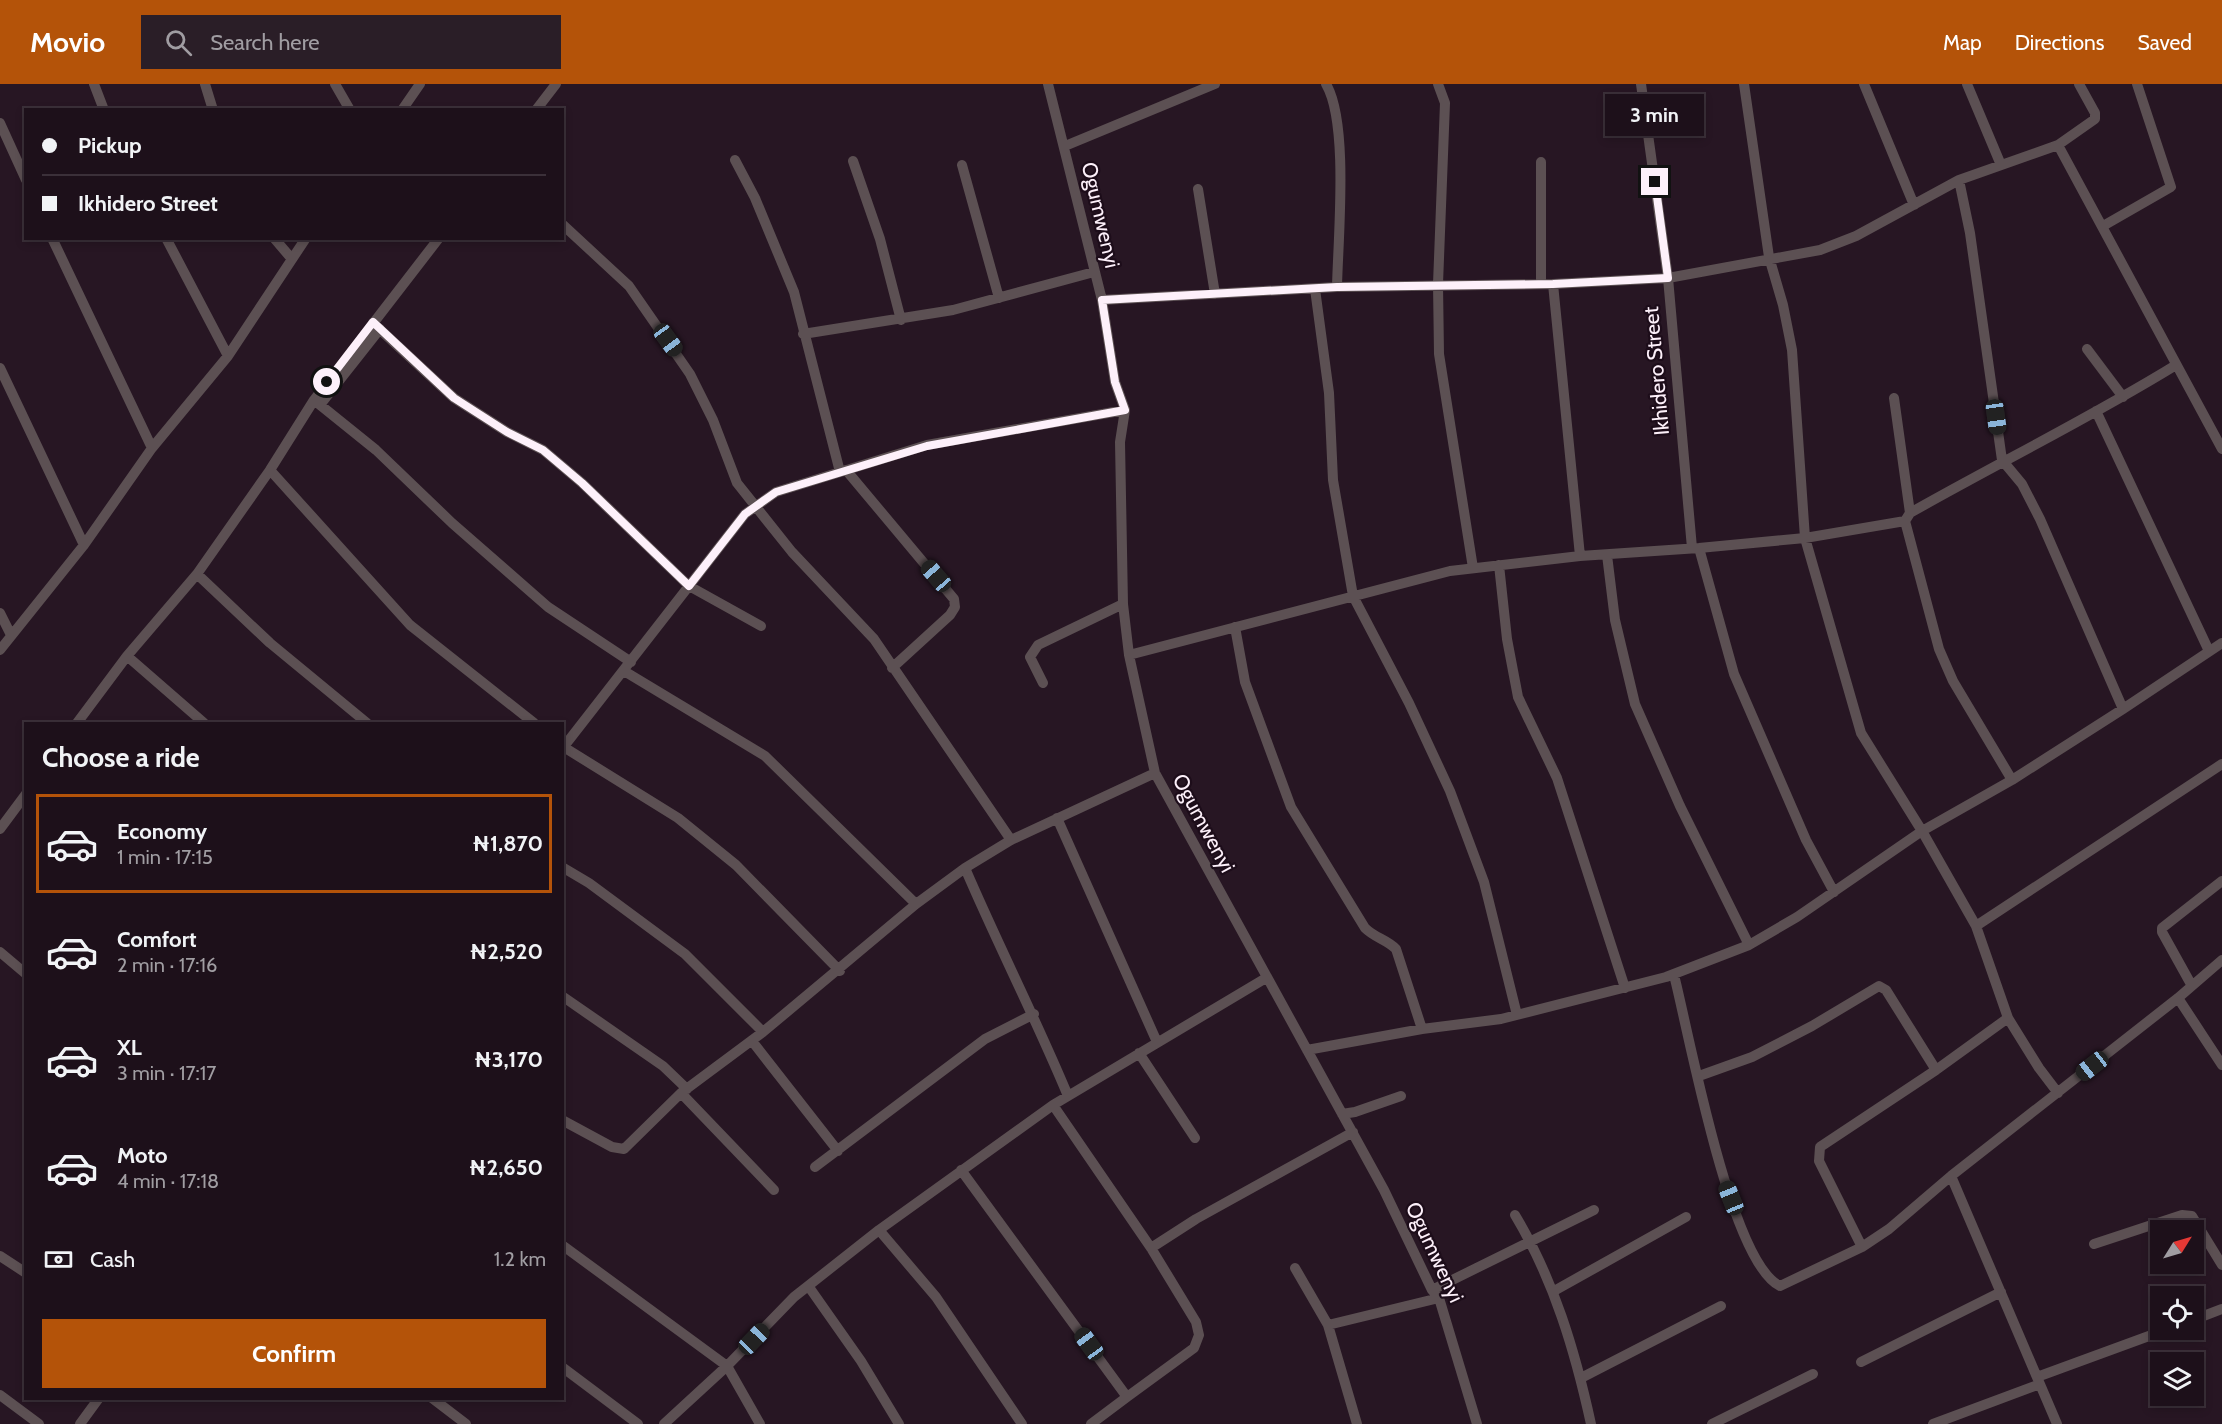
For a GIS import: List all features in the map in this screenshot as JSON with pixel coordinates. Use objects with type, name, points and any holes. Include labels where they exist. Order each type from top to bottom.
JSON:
[{"type":"street","points":[[94,84],[103,108]]},
{"type":"street","points":[[205,84],[212,108]]},
{"type":"street","points":[[335,84],[349,108]]},
{"type":"street","points":[[403,108],[420,84]]},
{"type":"street","points":[[538,108],[556,84]]},
{"type":"street","name":"Ogumwenyi","points":[[1048,84],[1102,300],[1115,382],[1125,410],[1120,442],[1123,604],[1129,655],[1155,773],[1384,1190],[1435,1294],[1477,1424]]},
{"type":"street","points":[[1065,146],[1215,84]]},
{"type":"street","points":[[1326,84],[1333,97],[1339,125],[1337,287]]},
{"type":"street","points":[[1438,84],[1445,103],[1438,284],[1439,354],[1473,568]]},
{"type":"street","name":"Ikhidero Street","points":[[1641,84],[1668,278],[1695,548],[1734,674],[1806,840],[1834,892]]},
{"type":"street","points":[[1744,84],[1769,257],[1792,350],[1805,538],[1861,733],[1923,831],[1976,926],[2008,1018],[2039,1068],[2058,1093]]},
{"type":"street","points":[[1864,84],[1914,205]]},
{"type":"street","points":[[1967,84],[2001,165]]},
{"type":"street","points":[[1102,300],[1337,287],[1547,284],[1668,278],[1769,257],[1820,250],[1856,236],[1959,180],[2058,145],[2095,119],[2095,113],[2079,84]]},
{"type":"street","points":[[2103,225],[2171,187],[2137,84]]},
{"type":"street","points":[[0,123],[24,176]]},
{"type":"street","points":[[2058,145],[2222,449]]},
{"type":"street","points":[[735,160],[755,198],[794,292],[803,334],[843,471],[954,599],[955,607],[950,615],[892,668]]},
{"type":"street","points":[[853,161],[880,239],[902,320]]},
{"type":"street","points":[[1541,162],[1547,284],[1580,555]]},
{"type":"street","points":[[962,165],[999,298]]},
{"type":"street","points":[[1959,180],[2002,460],[2022,484],[2040,519],[2124,709]]},
{"type":"street","points":[[1198,189],[1215,294]]},
{"type":"street","points":[[564,226],[629,286],[681,358],[713,420],[736,483],[792,552],[857,618],[1011,840]]},
{"type":"street","points":[[53,240],[152,448]]},
{"type":"street","points":[[167,240],[228,356]]},
{"type":"street","points":[[276,240],[291,258]]},
{"type":"street","points":[[0,650],[84,545],[152,448],[228,356],[304,240]]},
{"type":"street","points":[[79,722],[127,656],[196,574],[317,402],[376,326],[438,240]]},
{"type":"street","points":[[803,334],[902,320],[999,298],[1094,272]]},
{"type":"street","points":[[1315,289],[1329,393],[1333,480],[1353,597],[1409,703],[1450,791],[1484,882],[1517,1015]]},
{"type":"street","points":[[376,326],[454,398],[507,432],[551,456],[689,586],[762,626]]},
{"type":"street","points":[[2087,349],[2123,398]]},
{"type":"street","points":[[1129,655],[1426,577],[1473,568],[1580,555],[1607,555],[1805,538],[1908,517],[2002,460],[2123,398],[2176,365]]},
{"type":"street","points":[[0,368],[84,545]]},
{"type":"street","points":[[1894,398],[1908,517],[1939,649],[1953,681],[2012,780]]},
{"type":"street","points":[[317,402],[376,450],[452,523],[548,607],[628,666],[765,756],[916,904]]},
{"type":"street","points":[[564,746],[754,506],[776,492],[927,446],[1125,410]]},
{"type":"street","points":[[2096,411],[2209,651]]},
{"type":"street","points":[[270,470],[410,625],[533,722]]},
{"type":"street","points":[[1607,555],[1615,620],[1635,704],[1680,806],[1749,945]]},
{"type":"street","points":[[1499,565],[1507,639],[1518,697],[1557,778],[1625,988]]},
{"type":"street","points":[[196,574],[270,643],[366,722]]},
{"type":"street","points":[[1043,683],[1030,657],[1038,645],[1123,604]]},
{"type":"street","points":[[0,613],[11,635]]},
{"type":"street","points":[[1235,627],[1245,682],[1291,807],[1365,928],[1375,938],[1387,940],[1396,949],[1422,1029]]},
{"type":"street","points":[[1307,1050],[1422,1029],[1517,1015],[1674,975],[1749,945],[1834,892],[1923,831],[2012,780],[2124,709],[2222,643]]},
{"type":"street","points":[[127,656],[203,722]]},
{"type":"street","points":[[564,748],[678,818],[736,865],[840,971]]},
{"type":"street","points":[[1976,926],[2222,764]]},
{"type":"street","points":[[564,1121],[612,1147],[624,1149],[684,1091],[752,1041],[797,1002],[840,971],[916,904],[965,868],[1011,840],[1155,773]]},
{"type":"street","points":[[0,829],[24,797]]},
{"type":"street","points":[[1057,818],[1157,1042]]},
{"type":"street","points":[[564,868],[589,882],[685,954],[763,1032]]},
{"type":"street","points":[[965,868],[1002,954],[1034,1014],[1068,1096]]},
{"type":"street","points":[[2192,986],[2162,932],[2162,928],[2222,881]]},
{"type":"street","points":[[0,952],[24,972]]},
{"type":"street","points":[[1674,975],[1722,1177],[1756,1261],[1774,1283],[1780,1286],[1862,1247],[2178,998],[2222,960]]},
{"type":"street","points":[[664,1424],[727,1366],[794,1298],[879,1230],[1053,1105],[1266,978]]},
{"type":"street","points":[[1699,1076],[1752,1057],[1812,1026],[1879,986],[1886,990],[1936,1070]]},
{"type":"street","points":[[564,997],[663,1066],[774,1190]]},
{"type":"street","points":[[2178,998],[2222,1065]]},
{"type":"street","points":[[815,1167],[985,1039],[1034,1014]]},
{"type":"street","points":[[1862,1247],[1819,1161],[1820,1147],[1936,1070],[2008,1018]]},
{"type":"street","points":[[752,1041],[838,1151]]},
{"type":"street","points":[[1139,1053],[1195,1138]]},
{"type":"street","points":[[1342,1114],[1355,1112],[1401,1096]]},
{"type":"street","points":[[1053,1105],[1151,1248],[1197,1322],[1199,1335],[1194,1348],[1091,1424]]},
{"type":"street","points":[[1151,1248],[1196,1219],[1353,1132]]},
{"type":"street","points":[[961,1170],[1127,1397]]},
{"type":"street","points":[[1951,1176],[2057,1424]]},
{"type":"street","points":[[1328,1325],[1435,1294],[1593,1210]]},
{"type":"street","points":[[1515,1215],[1531,1242],[1554,1291],[1581,1378],[1591,1424]]},
{"type":"street","points":[[2094,1244],[2182,1215],[2192,1216],[2222,1265]]},
{"type":"street","points":[[1554,1291],[1686,1217]]},
{"type":"street","points":[[879,1230],[936,1297],[1022,1424]]},
{"type":"street","points":[[564,1246],[727,1366],[760,1424]]},
{"type":"street","points":[[0,1256],[24,1273]]},
{"type":"street","points":[[1295,1268],[1328,1325],[1357,1424]]},
{"type":"street","points":[[809,1287],[861,1361],[899,1424]]},
{"type":"street","points":[[1861,1362],[2001,1292]]},
{"type":"street","points":[[1581,1378],[1722,1306]]},
{"type":"street","points":[[2204,1316],[2222,1309]]},
{"type":"street","points":[[1933,1424],[2150,1336]]},
{"type":"street","points":[[564,1368],[638,1424]]},
{"type":"street","points":[[1712,1424],[1813,1374]]},
{"type":"street","points":[[0,1395],[39,1424]]},
{"type":"street","points":[[80,1424],[98,1400]]},
{"type":"street","points":[[435,1400],[466,1424]]},
{"type":"route","points":[[327,382],[373,322],[454,398],[507,432],[543,450],[582,483],[689,586],[745,514],[776,492],[927,446],[1125,410],[1115,382],[1102,300],[1337,287],[1553,284],[1668,278],[1655,182]]}]
